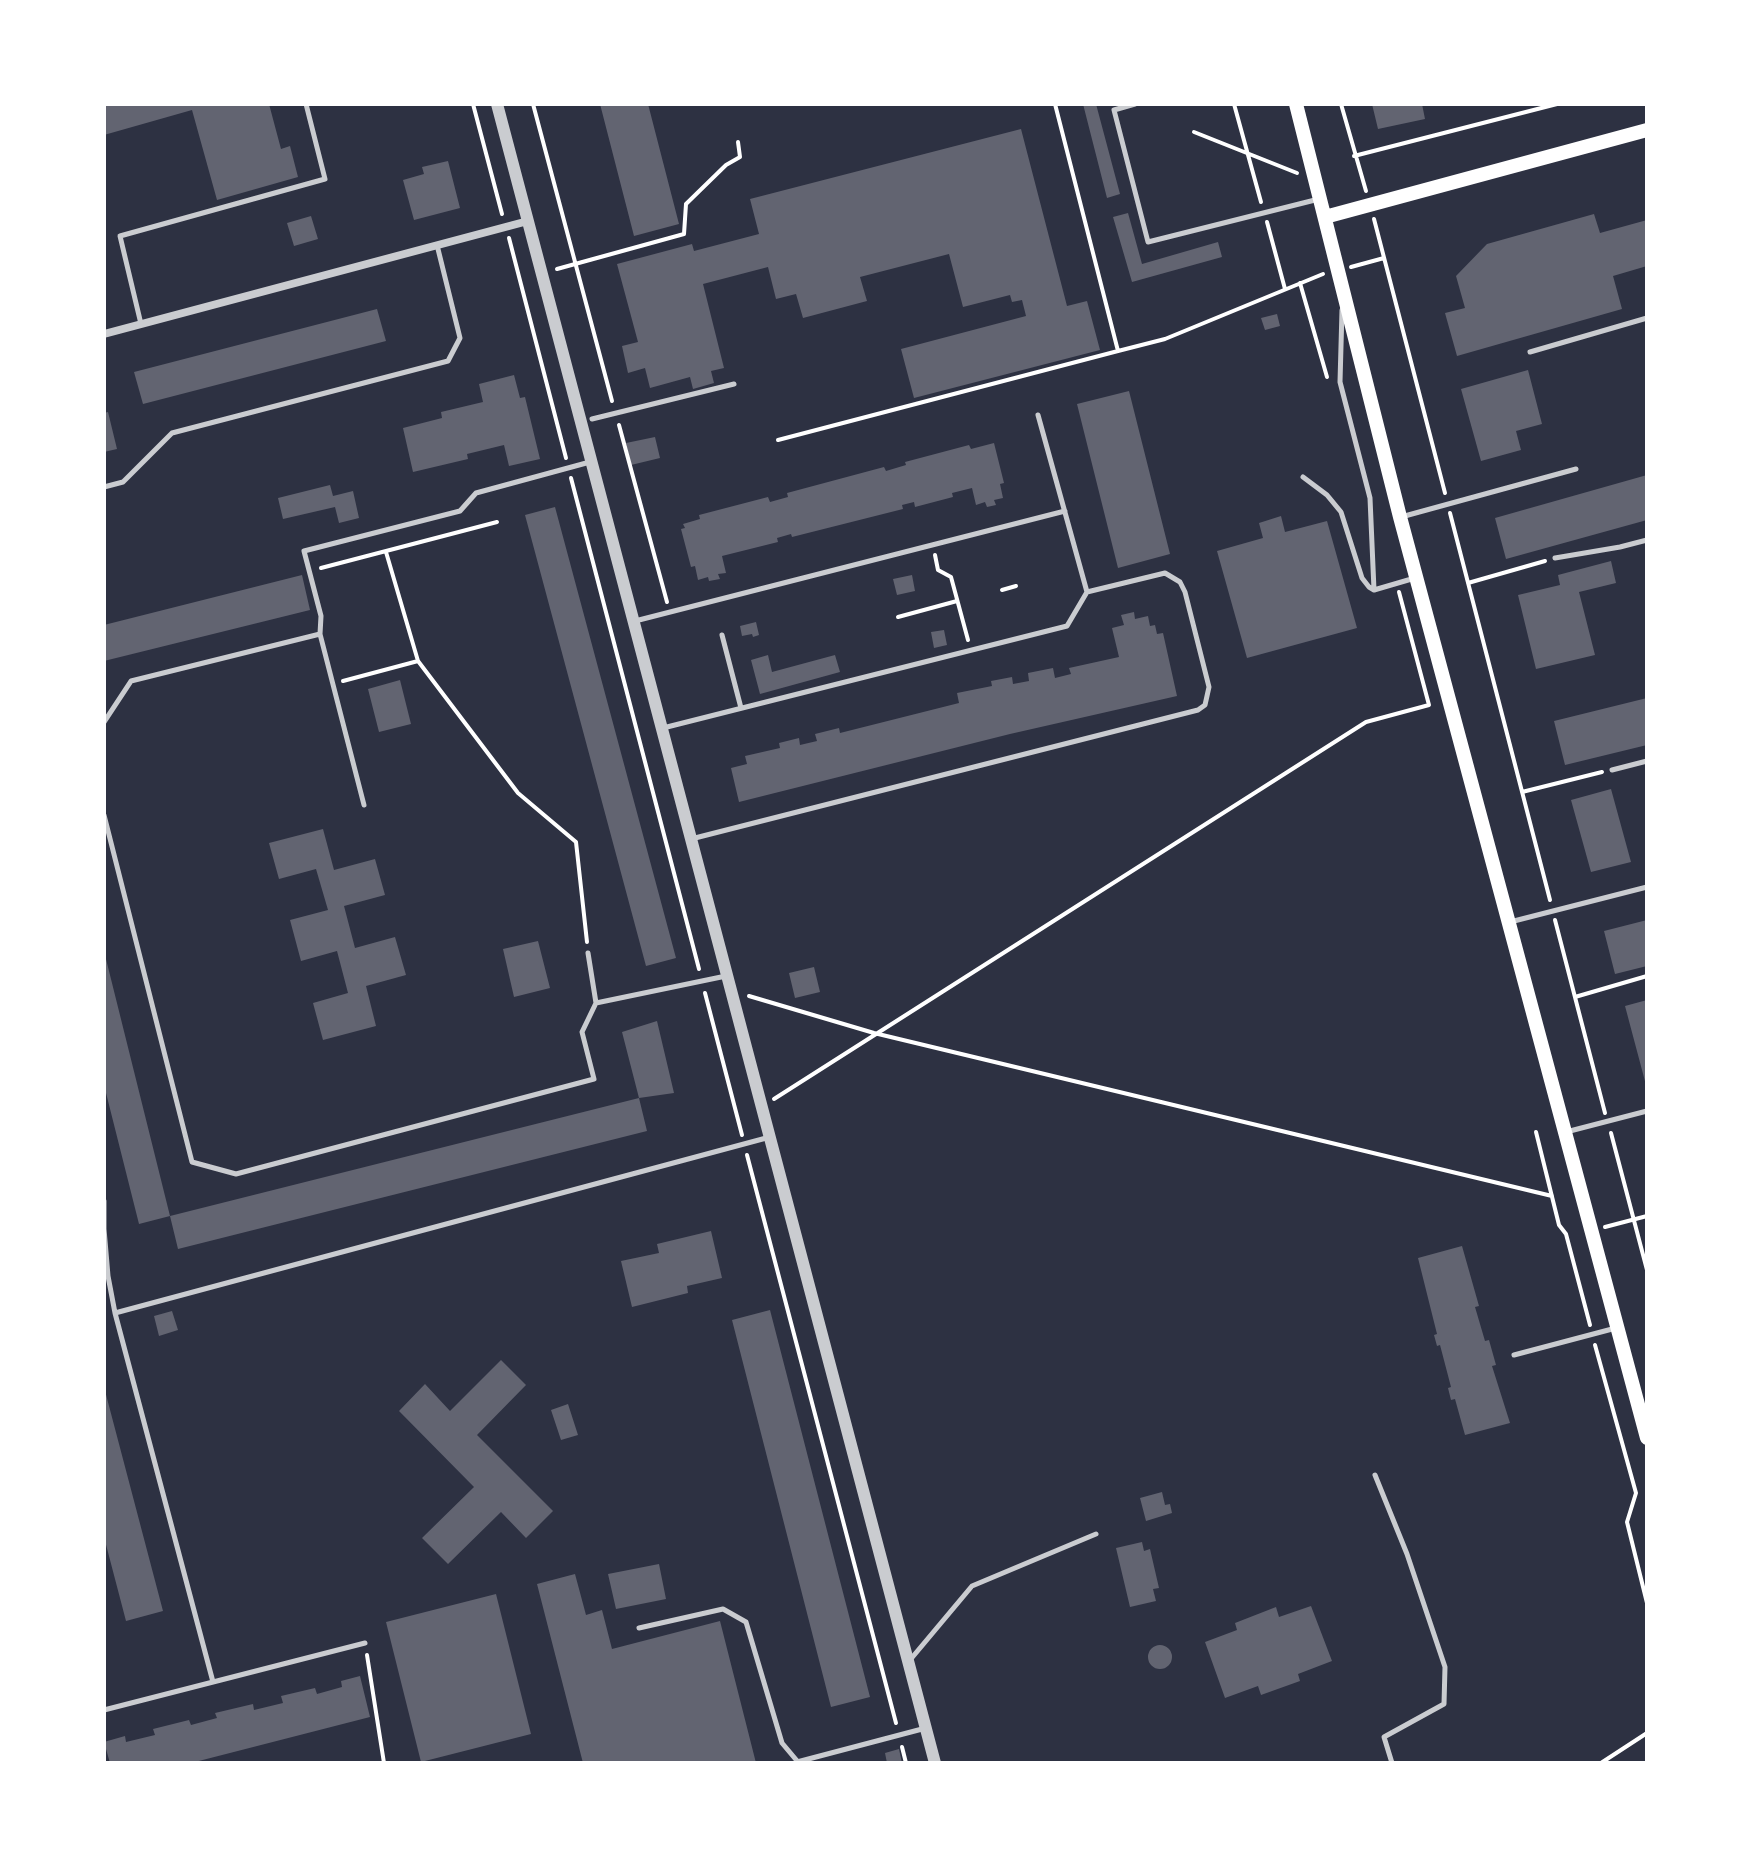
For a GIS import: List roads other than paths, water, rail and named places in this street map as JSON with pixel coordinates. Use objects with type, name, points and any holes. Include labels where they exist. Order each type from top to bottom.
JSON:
[{"type":"main road","points":[[1296,104],[1416,578],[1647,1438]]},
{"type":"main road","points":[[1325,217],[1647,130]]},
{"type":"street","points":[[497,104],[935,1763]]},
{"type":"street","points":[[104,334],[528,221]]},
{"type":"lane","points":[[141,324],[120,236],[325,179],[306,104]]},
{"type":"lane","points":[[1135,104],[1114,110],[1148,242],[1320,198]]},
{"type":"lane","points":[[104,487],[123,482],[172,433],[448,361],[460,338],[437,245]]},
{"type":"lane","points":[[1343,289],[1340,382],[1370,498],[1374,590]]},
{"type":"lane","points":[[1530,352],[1647,318]]},
{"type":"lane","points":[[592,419],[734,384]]},
{"type":"lane","points":[[662,728],[1067,626],[1087,592],[1038,415]]},
{"type":"lane","points":[[364,805],[320,634],[321,616],[304,551],[460,511],[476,493],[591,462]]},
{"type":"lane","points":[[1400,517],[1576,469]]},
{"type":"lane","points":[[1303,477],[1327,495],[1341,512],[1362,578],[1374,590]]},
{"type":"lane","points":[[634,621],[1065,511]]},
{"type":"lane","points":[[1555,558],[1647,540]]},
{"type":"lane","points":[[691,839],[1198,710],[1205,705],[1209,687],[1180,582],[1165,573],[1087,592]]},
{"type":"lane","points":[[1374,590],[1416,578]]},
{"type":"lane","points":[[104,722],[131,681],[320,634]]},
{"type":"lane","points":[[722,635],[741,708]]},
{"type":"lane","points":[[1612,770],[1647,761]]},
{"type":"lane","points":[[104,815],[192,1162],[236,1174],[594,1079],[582,1032],[596,1003],[588,953]]},
{"type":"lane","points":[[1509,923],[1647,887]]},
{"type":"lane","points":[[596,1003],[727,975]]},
{"type":"lane","points":[[1565,1132],[1647,1111]]},
{"type":"lane","points":[[115,1313],[770,1137]]},
{"type":"lane","points":[[104,1201],[108,1276],[115,1313],[213,1682]]},
{"type":"lane","points":[[1514,1355],[1617,1328]]},
{"type":"lane","points":[[1375,1475],[1407,1554],[1445,1667],[1444,1704],[1384,1737],[1392,1763]]},
{"type":"lane","points":[[908,1662],[972,1586],[1096,1534]]},
{"type":"lane","points":[[639,1628],[723,1609],[746,1622],[782,1743],[797,1762],[926,1728]]},
{"type":"lane","points":[[104,1710],[365,1643]]}]
